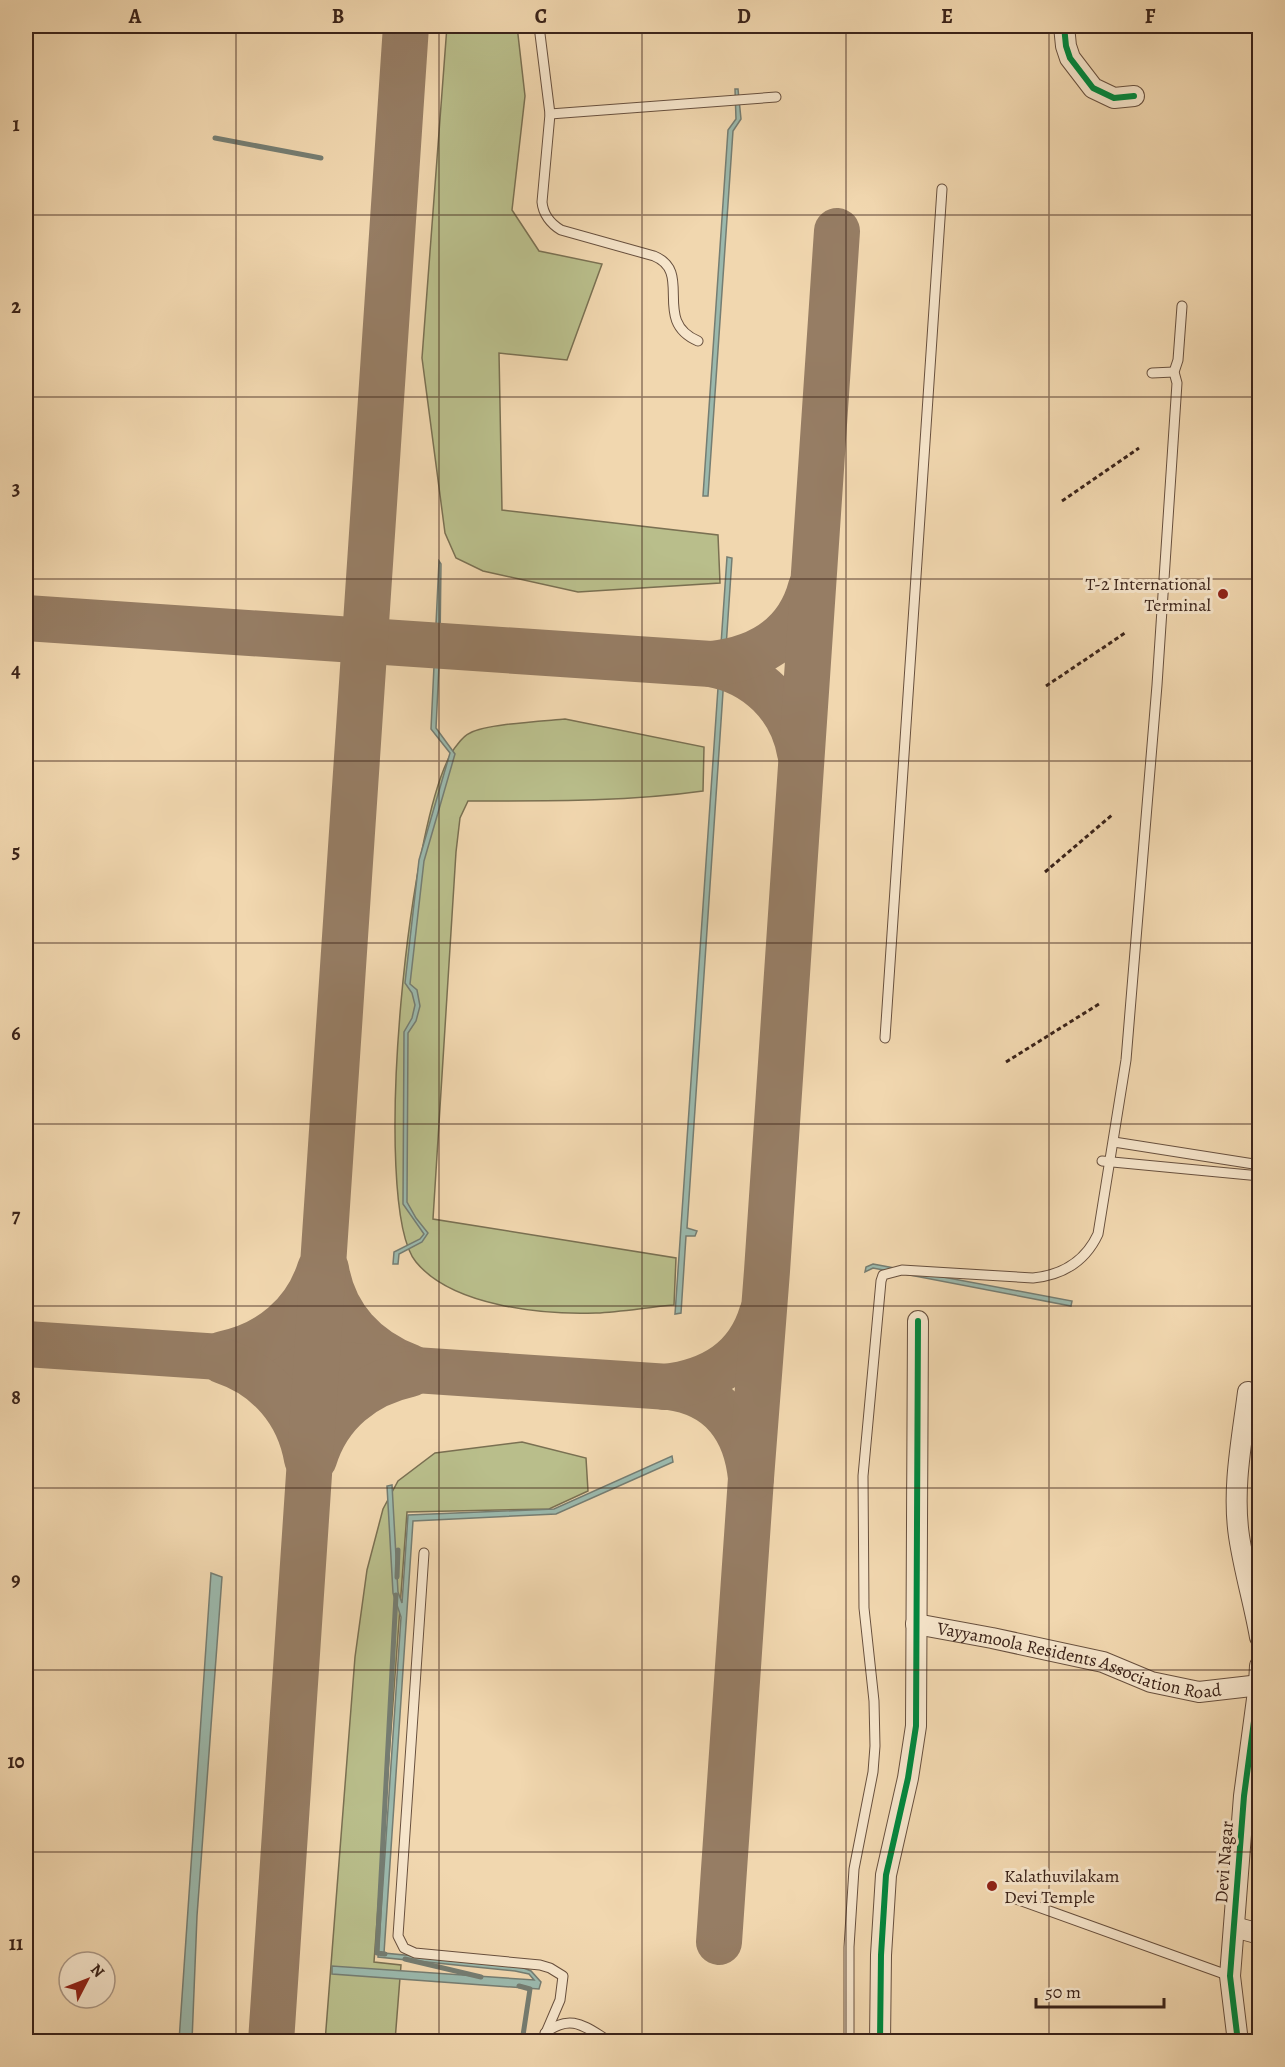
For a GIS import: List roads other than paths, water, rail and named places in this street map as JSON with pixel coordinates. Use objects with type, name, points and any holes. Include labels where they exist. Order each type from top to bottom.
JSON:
[{"type":"street","points":[[1064,26],[1070,58],[1093,88],[1114,98],[1134,96]]},
{"type":"street","name":"Vayyamoola Residents Association Road","points":[[918,1321],[916,1624],[1103,1662],[1151,1682],[1199,1692],[1259,1684]]},
{"type":"street","points":[[1248,1392],[1237,1476],[1239,1535],[1260,1637]]},
{"type":"street","points":[[880,2042],[881,1955],[886,1875],[908,1778],[916,1726],[916,1624]]},
{"type":"street","name":"Devi Nagar","points":[[1238,2042],[1230,1976],[1244,1796],[1260,1666]]},
{"type":"street","points":[[1234,1928],[1260,1934]]},
{"type":"lane","points":[[539,26],[550,114],[542,202],[549,220],[561,230],[654,256],[663,261],[673,277],[675,319],[686,334],[698,341]]},
{"type":"lane","points":[[550,114],[776,97]]},
{"type":"lane","points":[[885,1038],[942,189]]},
{"type":"lane","points":[[849,2042],[849,1947],[854,1869],[873,1772],[875,1746],[874,1701],[864,1608],[863,1476],[883,1275],[902,1270],[1033,1278],[1045,1276],[1064,1271],[1078,1261],[1087,1252],[1098,1234],[1106,1161],[1126,1060],[1156,697],[1177,383],[1174,372],[1178,360],[1182,306]]},
{"type":"lane","points":[[1152,373],[1174,372]]},
{"type":"lane","points":[[1114,1142],[1260,1165]]},
{"type":"lane","points":[[1106,1161],[1260,1176]]},
{"type":"lane","points":[[424,1553],[398,1936],[404,1948],[415,1953],[540,1965],[558,1972],[563,1976],[560,2000],[543,2038]]},
{"type":"lane","points":[[1016,1899],[1230,1976]]},
{"type":"lane","points":[[543,2038],[558,2025],[573,2022],[611,2042]]},
{"type":"waterway","points":[[215,138],[321,158]]},
{"type":"waterway","points":[[397,1577],[398,1550]]},
{"type":"waterway","points":[[385,1954],[377,1953],[396,1595]]},
{"type":"waterway","points":[[405,1959],[481,1977]]},
{"type":"waterway","points":[[519,1986],[530,1989],[522,2042]]},
{"type":"place","name":"T-2 International Terminal","points":[[1223,594]]},
{"type":"place","name":"Kalathuvilakam Devi Temple","points":[[992,1886]]}]
